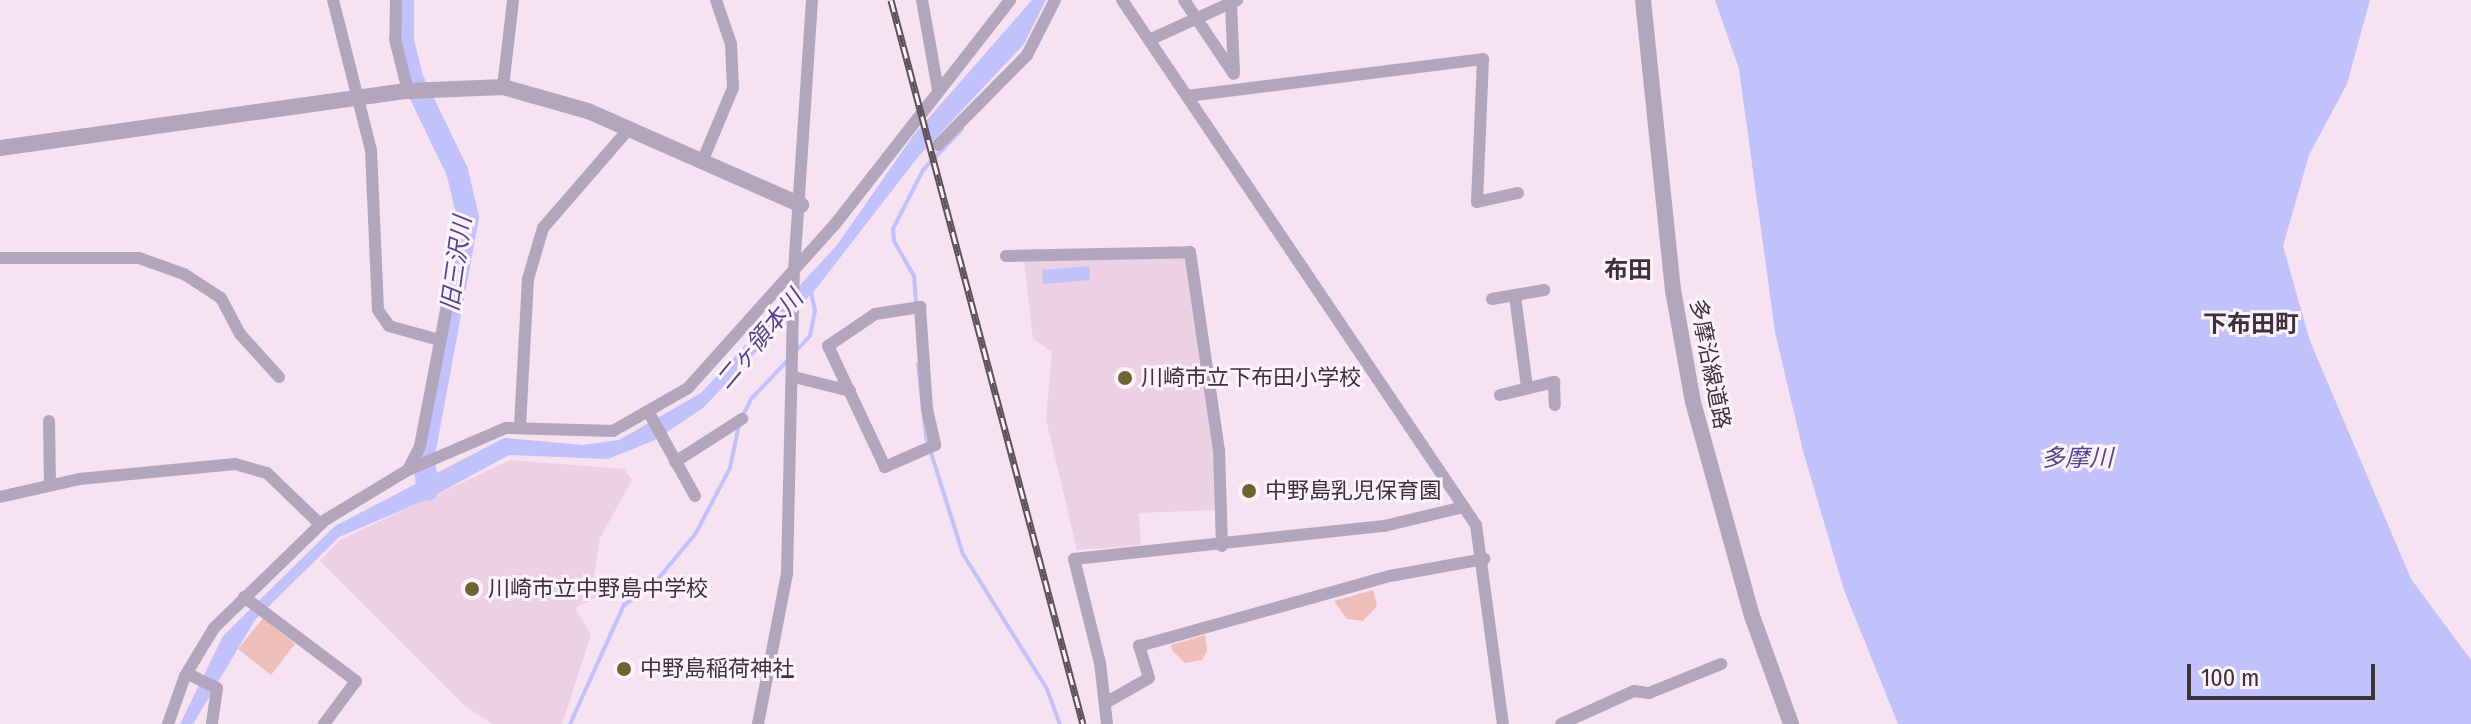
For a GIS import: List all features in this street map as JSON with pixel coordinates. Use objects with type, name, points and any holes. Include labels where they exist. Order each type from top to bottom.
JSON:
[{"type":"street","points":[[333,0],[371,150],[378,310],[389,326],[439,340]]},
{"type":"street","points":[[396,0],[395,39],[415,90]]},
{"type":"street","points":[[503,87],[513,0]]},
{"type":"street","points":[[702,162],[733,88],[731,44],[716,0]]},
{"type":"street","points":[[758,724],[787,582],[794,277],[812,0]]},
{"type":"street","points":[[922,0],[938,90]]},
{"type":"street","points":[[168,724],[214,628],[320,524],[411,469],[520,426],[595,433],[613,431],[651,417],[688,388],[794,277],[1010,0]]},
{"type":"street","points":[[938,145],[1027,55],[1055,0]]},
{"type":"street","points":[[1122,0],[1476,525],[1484,559],[1503,724]]},
{"type":"street","points":[[1184,0],[1234,74]]},
{"type":"street","name":"多摩沿線道路","points":[[1643,0],[1673,290],[1693,402],[1752,616],[1791,724]]},
{"type":"street","points":[[1149,40],[1234,2],[1234,74],[1238,89]]},
{"type":"street","points":[[1187,96],[1483,59],[1477,202],[1518,193]]},
{"type":"street","points":[[0,148],[415,90],[503,87],[539,94],[801,205]]},
{"type":"street","points":[[520,426],[528,279],[543,228],[628,130]]},
{"type":"street","points":[[1006,256],[1190,252],[1219,450],[1222,546]]},
{"type":"street","points":[[0,258],[139,258],[184,274],[221,298],[240,334],[279,377]]},
{"type":"street","points":[[1492,299],[1544,290]]},
{"type":"street","points":[[1515,296],[1527,387]]},
{"type":"street","points":[[411,469],[420,446],[449,297]]},
{"type":"street","points":[[920,307],[927,409],[935,445],[885,467],[861,425],[850,391],[828,346],[875,314],[920,307]]},
{"type":"street","points":[[794,377],[850,391]]},
{"type":"street","points":[[1500,395],[1554,382],[1555,405]]},
{"type":"street","points":[[651,417],[695,496]]},
{"type":"street","points":[[675,462],[742,419]]},
{"type":"street","points":[[49,421],[50,485]]},
{"type":"street","points":[[0,497],[50,485],[235,464],[267,473],[320,524]]},
{"type":"street","points":[[1107,724],[1107,702],[1074,559],[1222,546],[1384,526],[1464,507]]},
{"type":"street","points":[[1107,702],[1149,678],[1139,646],[1390,576],[1484,559]]},
{"type":"street","points":[[246,599],[356,681],[324,724]]},
{"type":"street","points":[[1561,724],[1634,691],[1649,693],[1721,664]]},
{"type":"street","points":[[191,675],[217,688],[212,724]]},
{"type":"shaded area","name":"川崎市立下布田小学校","points":[[1181,256],[1187,261],[1214,449],[1216,510],[1139,513],[1141,545],[1077,550],[1046,419],[1052,352],[1033,339],[1024,260]]},
{"type":"shaded area","name":"川崎市立中野島中学校","points":[[510,460],[624,469],[632,480],[600,538],[593,581],[599,596],[575,608],[591,635],[562,724],[492,724],[465,706],[320,561],[340,540]]},
{"type":"shaded area","points":[[1373,590],[1377,606],[1363,621],[1347,619],[1334,601]]},
{"type":"shaded area","points":[[263,618],[295,644],[271,675],[238,649]]},
{"type":"shaded area","points":[[1205,635],[1207,651],[1202,660],[1185,663],[1172,650],[1171,645]]},
{"type":"water","name":"二ヶ領本川","points":[[1032,0],[1046,0],[1024,44],[918,157],[815,290],[703,408],[655,440],[608,459],[509,455],[428,499],[339,537],[255,620],[193,724],[180,724],[223,636],[335,526],[504,438],[583,445],[619,440],[701,393],[837,245],[913,136]]},
{"type":"water","name":"多摩川","points":[[1715,0],[2370,0],[2347,84],[2309,155],[2283,246],[2310,341],[2411,579],[2471,660],[2471,724],[1898,724],[1844,590],[1803,451],[1775,332],[1739,69]]},
{"type":"water","points":[[1089,266],[1090,280],[1043,284],[1042,270]]},
{"type":"waterway","name":"旧三沢川","points":[[403,0],[403,41],[412,78],[457,171],[468,217],[424,455],[427,490]]},
{"type":"waterway","points":[[916,303],[914,276],[894,241],[893,229],[923,170],[962,129]]},
{"type":"waterway","name":"二ヶ領本川","points":[[795,352],[810,336],[815,311],[811,292]]},
{"type":"waterway","points":[[742,417],[751,399],[789,359]]},
{"type":"waterway","points":[[918,364],[926,437],[963,554],[1047,689],[1060,724]]},
{"type":"waterway","points":[[570,724],[624,605],[652,586],[696,533],[730,468],[739,425]]},
{"type":"railway","points":[[891,0],[1083,724]]},
{"type":"place","name":"川崎市立下布田小学校","points":[[1125,378]]},
{"type":"place","name":"中野島乳児保育園","points":[[1249,491]]},
{"type":"place","name":"川崎市立中野島中学校","points":[[472,589]]},
{"type":"place","name":"中野島稲荷神社","points":[[624,669]]},
{"type":"district","name":"布田","points":[[1628,271]]},
{"type":"district","name":"下布田町","points":[[2251,325]]}]
